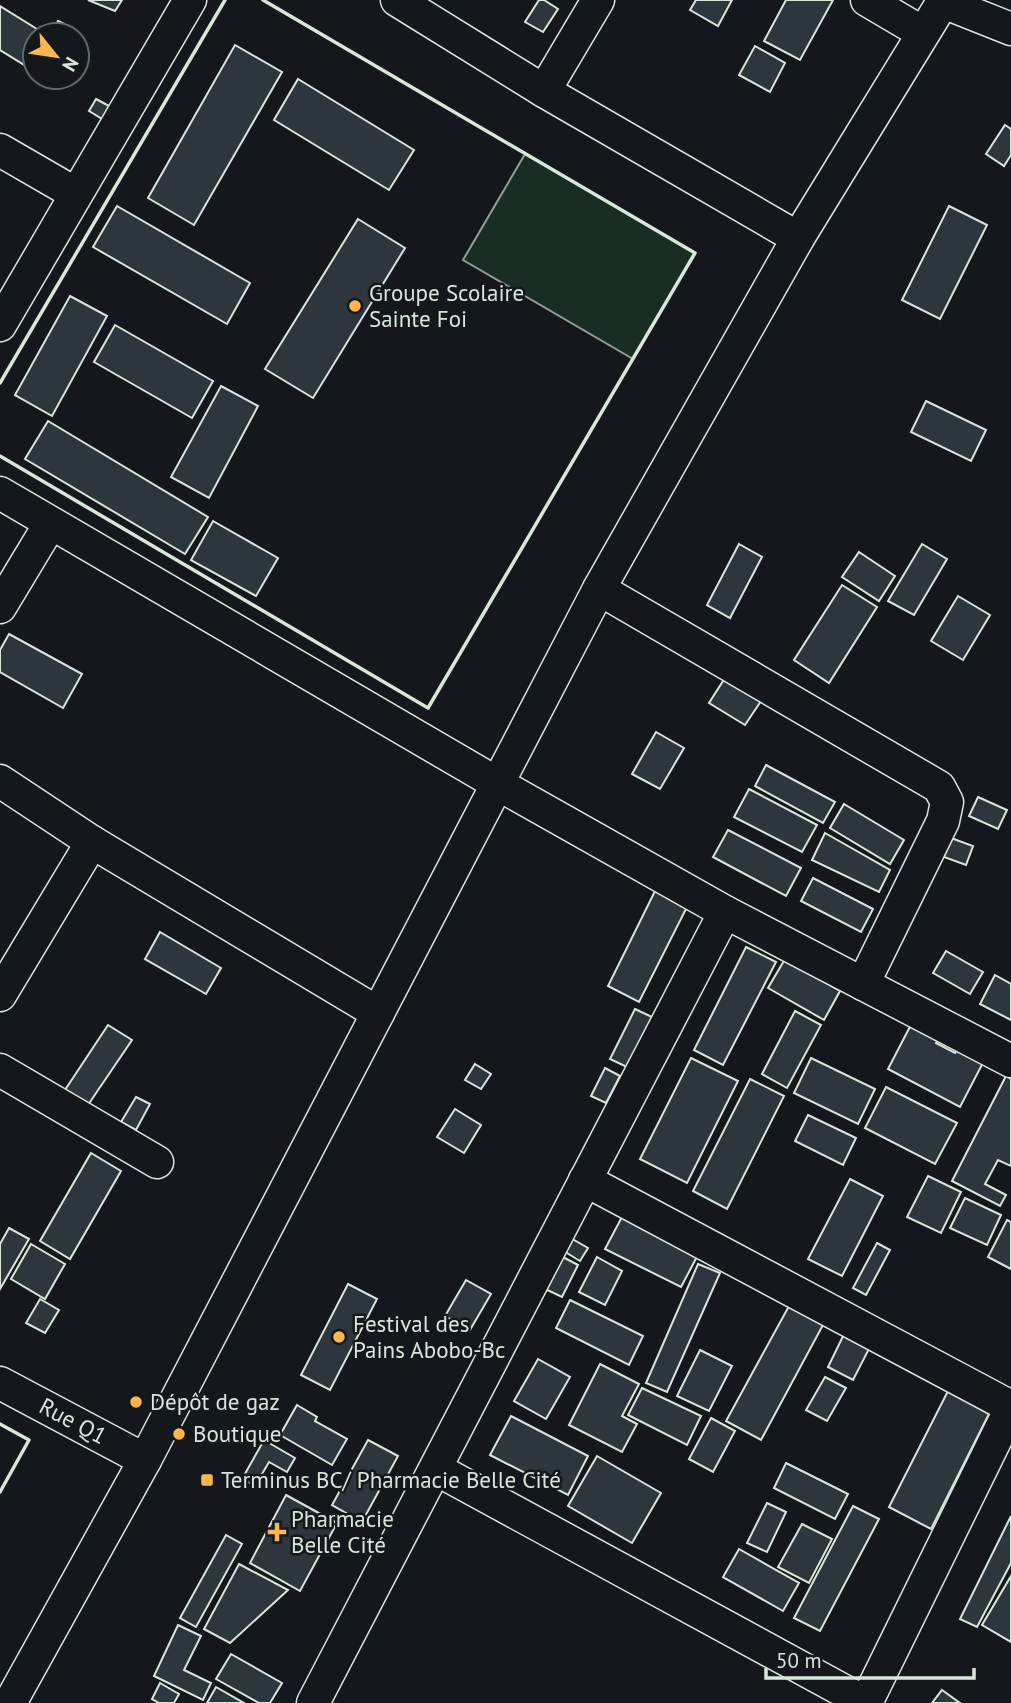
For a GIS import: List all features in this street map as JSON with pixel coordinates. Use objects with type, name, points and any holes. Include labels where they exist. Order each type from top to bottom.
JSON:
[{"type":"street","points":[[0,325],[190,0]]},
{"type":"street","points":[[397,0],[544,91],[798,238]]},
{"type":"street","points":[[544,91],[598,0]]},
{"type":"street","points":[[867,0],[923,33]]},
{"type":"street","points":[[10,1703],[145,1460],[599,589],[798,238],[944,1],[1011,29]]},
{"type":"street","points":[[0,150],[76,194]]},
{"type":"street","points":[[0,493],[498,784],[725,912],[1011,1061]]},
{"type":"street","points":[[0,607],[50,524]]},
{"type":"street","points":[[599,589],[939,787],[947,802],[943,821],[863,984]]},
{"type":"street","points":[[0,781],[92,842],[378,1013]]},
{"type":"street","points":[[0,995],[92,842]]},
{"type":"street","points":[[313,1703],[725,912]]},
{"type":"street","points":[[0,1070],[157,1162]]},
{"type":"street","points":[[436,1469],[866,1703],[1011,1407],[585,1180]]},
{"type":"street","name":"Rue Q1","points":[[0,1382],[145,1460]]},
{"type":"green space","points":[[525,154],[695,253],[633,359],[463,260]]},
{"type":"building","points":[[88,0],[122,0],[115,11]]},
{"type":"building","points":[[539,0],[544,0],[558,9],[543,32],[525,22]]},
{"type":"building","points":[[696,0],[732,0],[718,26],[690,10]]},
{"type":"building","points":[[786,0],[833,0],[800,60],[764,41]]},
{"type":"building","points":[[0,6],[24,21],[21,21],[21,63],[0,50]]},
{"type":"building","points":[[235,45],[282,72],[194,225],[148,198]]},
{"type":"building","points":[[755,46],[785,63],[770,92],[739,75]]},
{"type":"building","points":[[298,79],[414,150],[389,190],[274,120]]},
{"type":"building","points":[[96,99],[111,107],[104,120],[89,111]]},
{"type":"building","points":[[1005,125],[1011,129],[1011,155],[1004,166],[986,154]]},
{"type":"building","points":[[117,206],[250,283],[227,324],[93,247]]},
{"type":"building","points":[[949,206],[987,225],[940,319],[902,300]]},
{"type":"building","points":[[358,219],[405,248],[313,398],[265,369]]},
{"type":"building","points":[[70,296],[107,316],[52,416],[15,395]]},
{"type":"building","points":[[115,325],[213,381],[192,418],[94,362]]},
{"type":"building","points":[[221,386],[258,406],[209,498],[171,477]]},
{"type":"building","points":[[926,401],[986,430],[971,461],[911,432]]},
{"type":"building","points":[[48,421],[208,517],[185,554],[25,459]]},
{"type":"building","points":[[213,521],[278,558],[256,596],[191,560]]},
{"type":"building","points":[[739,544],[762,557],[730,618],[707,605]]},
{"type":"building","points":[[922,544],[947,559],[914,615],[888,601]]},
{"type":"building","points":[[859,552],[895,576],[879,601],[842,577]]},
{"type":"building","points":[[842,585],[877,607],[829,683],[794,660]]},
{"type":"building","points":[[958,596],[990,615],[963,660],[931,641]]},
{"type":"building","points":[[9,634],[82,674],[63,708],[0,672],[0,650]]},
{"type":"building","points":[[725,678],[761,701],[745,725],[709,703]]},
{"type":"building","points":[[656,732],[684,748],[660,789],[632,774]]},
{"type":"building","points":[[766,765],[835,802],[823,823],[755,786]]},
{"type":"building","points":[[749,789],[817,825],[802,852],[734,817]]},
{"type":"building","points":[[978,797],[1007,810],[998,829],[969,816]]},
{"type":"building","points":[[844,804],[904,840],[890,864],[830,828]]},
{"type":"building","points":[[728,830],[801,868],[786,896],[713,857]]},
{"type":"building","points":[[825,833],[890,870],[879,892],[812,860]]},
{"type":"building","points":[[951,838],[973,846],[966,865],[944,857]]},
{"type":"building","points":[[813,878],[873,909],[861,932],[801,901]]},
{"type":"building","points":[[657,887],[689,903],[639,1002],[608,986]]},
{"type":"building","points":[[160,932],[221,968],[206,994],[145,959]]},
{"type":"building","points":[[746,947],[776,962],[723,1065],[694,1050]]},
{"type":"building","points":[[946,951],[983,972],[970,994],[933,973]]},
{"type":"building","points":[[785,959],[840,991],[824,1020],[768,988]]},
{"type":"building","points":[[995,975],[1011,984],[1011,1020],[980,1004]]},
{"type":"building","points":[[635,1009],[654,1018],[629,1068],[610,1059]]},
{"type":"building","points":[[795,1011],[821,1025],[787,1088],[762,1074]]},
{"type":"building","points":[[915,1017],[943,1031],[936,1043],[955,1053],[961,1043],[986,1057],[960,1107],[888,1069]]},
{"type":"building","points":[[108,1025],[132,1040],[88,1105],[65,1090]]},
{"type":"building","points":[[691,1058],[738,1081],[687,1183],[640,1159]]},
{"type":"building","points":[[811,1058],[875,1089],[858,1124],[794,1093]]},
{"type":"building","points":[[475,1064],[491,1074],[481,1089],[465,1080]]},
{"type":"building","points":[[605,1068],[620,1076],[606,1103],[591,1096]]},
{"type":"building","points":[[1006,1076],[1011,1079],[1011,1166],[998,1160],[985,1184],[1006,1195],[1000,1206],[952,1181]]},
{"type":"building","points":[[750,1079],[784,1096],[727,1209],[693,1191]]},
{"type":"building","points":[[886,1087],[957,1123],[935,1164],[865,1128]]},
{"type":"building","points":[[136,1097],[150,1104],[136,1130],[121,1122]]},
{"type":"building","points":[[455,1109],[481,1125],[464,1153],[437,1137]]},
{"type":"building","points":[[808,1115],[856,1138],[843,1165],[795,1141]]},
{"type":"building","points":[[91,1153],[121,1171],[70,1259],[40,1241]]},
{"type":"building","points":[[928,1176],[961,1192],[941,1233],[907,1217]]},
{"type":"building","points":[[850,1179],[883,1196],[842,1276],[808,1259]]},
{"type":"building","points":[[965,1198],[1001,1215],[987,1245],[950,1228]]},
{"type":"building","points":[[624,1213],[700,1251],[681,1287],[605,1249]]},
{"type":"building","points":[[1007,1220],[1011,1222],[1011,1269],[988,1257]]},
{"type":"building","points":[[9,1228],[29,1239],[0,1289],[0,1244]]},
{"type":"building","points":[[569,1237],[588,1248],[580,1261],[562,1250]]},
{"type":"building","points":[[877,1243],[890,1250],[866,1295],[853,1288]]},
{"type":"building","points":[[31,1244],[65,1264],[45,1299],[11,1279]]},
{"type":"building","points":[[559,1255],[578,1265],[562,1297],[543,1288]]},
{"type":"building","points":[[597,1257],[622,1271],[605,1305],[579,1292]]},
{"type":"building","points":[[698,1264],[720,1273],[667,1392],[646,1383]]},
{"type":"building","points":[[466,1280],[491,1294],[470,1330],[445,1316]]},
{"type":"building","name":"Festival des Pains Abobo-Bc","points":[[348,1284],[377,1299],[330,1390],[301,1375]]},
{"type":"building","points":[[40,1299],[59,1310],[45,1333],[26,1323]]},
{"type":"building","points":[[570,1300],[643,1336],[629,1365],[556,1328]]},
{"type":"building","points":[[789,1306],[823,1325],[761,1440],[726,1421]]},
{"type":"building","points":[[846,1330],[872,1343],[853,1380],[828,1367]]},
{"type":"building","points":[[700,1350],[732,1366],[709,1411],[677,1396]]},
{"type":"building","points":[[538,1359],[570,1377],[546,1419],[514,1401]]},
{"type":"building","points":[[600,1364],[639,1384],[622,1416],[637,1424],[622,1452],[569,1425]]},
{"type":"building","points":[[825,1377],[846,1388],[827,1421],[806,1410]]},
{"type":"building","points":[[950,1387],[992,1408],[931,1529],[889,1507]]},
{"type":"building","points":[[642,1388],[701,1416],[687,1445],[628,1415]]},
{"type":"building","points":[[297,1405],[317,1417],[315,1421],[347,1439],[332,1465],[280,1435]]},
{"type":"building","points":[[511,1416],[588,1456],[568,1495],[490,1455]]},
{"type":"building","points":[[711,1418],[735,1431],[713,1472],[689,1459]]},
{"type":"building","points":[[264,1440],[295,1458],[287,1472],[269,1462],[255,1486],[242,1479]]},
{"type":"building","points":[[368,1440],[398,1456],[362,1522],[332,1505]]},
{"type":"building","points":[[597,1456],[661,1493],[632,1543],[568,1506]]},
{"type":"building","points":[[786,1463],[848,1494],[835,1519],[774,1488]]},
{"type":"building","points":[[286,1495],[337,1523],[300,1591],[250,1563]]},
{"type":"building","points":[[767,1503],[786,1512],[767,1552],[747,1543]]},
{"type":"building","points":[[853,1506],[879,1519],[820,1631],[794,1618]]},
{"type":"building","points":[[1011,1516],[1011,1563],[977,1627],[960,1619]]},
{"type":"building","points":[[802,1524],[832,1539],[809,1583],[778,1567]]},
{"type":"building","points":[[226,1535],[242,1544],[196,1627],[180,1618]]},
{"type":"building","points":[[739,1549],[799,1583],[783,1611],[723,1577]]},
{"type":"building","points":[[239,1564],[288,1590],[230,1643],[204,1629]]},
{"type":"building","points":[[1011,1576],[1011,1642],[982,1625]]},
{"type":"building","points":[[178,1625],[201,1636],[184,1670],[211,1683],[203,1700],[154,1676]]},
{"type":"building","points":[[231,1654],[282,1683],[270,1703],[259,1703],[216,1679]]},
{"type":"building","points":[[160,1683],[179,1694],[174,1703],[159,1703],[152,1699]]},
{"type":"building","points":[[216,1687],[244,1703],[207,1703]]},
{"type":"building","points":[[942,1690],[960,1703],[932,1703]]},
{"type":"wall","points":[[0,383],[225,0]]},
{"type":"wall","points":[[0,456],[428,708],[695,253],[263,0]]},
{"type":"wall","points":[[0,1424],[29,1440],[0,1492]]},
{"type":"place","name":"Groupe Scolaire Sainte Foi","points":[[355,306]]},
{"type":"place","name":"Festival des Pains Abobo-Bc","points":[[339,1337]]},
{"type":"place","name":"Dépôt de gaz","points":[[136,1402]]},
{"type":"place","name":"Boutique","points":[[179,1434]]},
{"type":"place","name":"Terminus BC/ Pharmacie Belle Cité","points":[[207,1480]]},
{"type":"place","name":"Pharmacie Belle Cité","points":[[277,1532]]}]
